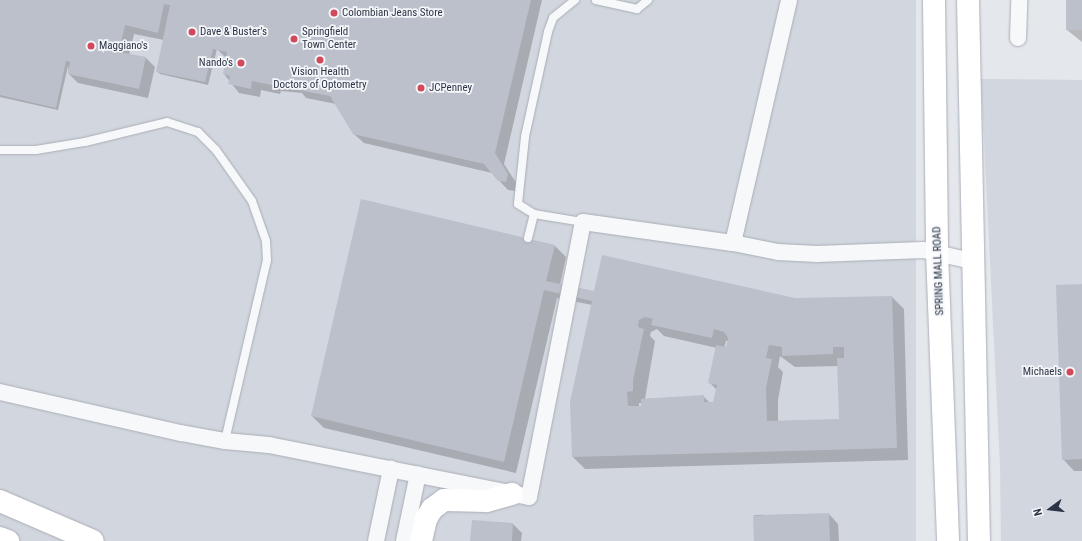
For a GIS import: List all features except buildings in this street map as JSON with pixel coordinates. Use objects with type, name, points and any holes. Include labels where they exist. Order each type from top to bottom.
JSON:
[{"type":"main road","name":"SPRING MALL ROAD","points":[[934,0],[937,252],[948,541]]},
{"type":"main road","points":[[968,0],[972,261],[979,541]]},
{"type":"main road","points":[[421,541],[426,519],[432,509],[444,500],[487,501],[512,494]]},
{"type":"main road","points":[[0,501],[93,541]]},
{"type":"main road","points":[[0,538],[8,541]]},
{"type":"street","points":[[733,243],[790,0]]},
{"type":"street","points":[[1018,38],[1019,0]]},
{"type":"street","points":[[0,392],[225,441],[269,445],[529,497],[583,222],[733,243],[760,250],[797,254],[924,250],[972,261]]},
{"type":"street","points":[[376,541],[391,469]]},
{"type":"street","points":[[404,541],[418,474]]},
{"type":"lane","points":[[575,0],[553,18],[528,124],[518,204],[534,214],[583,222]]},
{"type":"lane","points":[[596,0],[637,9],[648,0]]},
{"type":"lane","points":[[0,150],[36,150],[85,142],[168,122],[198,132],[216,150],[252,202],[266,241],[267,260],[225,441]]},
{"type":"lane","points":[[528,238],[534,214]]},
{"type":"shaded area","name":"Springfield Town Center","points":[[0,0],[916,0],[916,541],[0,541]]},
{"type":"shaded area","points":[[981,79],[1082,80],[1082,541],[1001,541],[1000,466]]},
{"type":"place","name":"Colombian Jeans Store","points":[[334,13]]},
{"type":"place","name":"Dave & Buster's","points":[[192,32]]},
{"type":"place","name":"Springfield Town Center","points":[[294,39]]},
{"type":"place","name":"Maggiano's","points":[[91,46]]},
{"type":"place","name":"Vision Health Doctors of Optometry","points":[[320,60]]},
{"type":"place","name":"Nando's","points":[[241,63]]},
{"type":"place","name":"JCPenney","points":[[421,88]]},
{"type":"place","name":"Michaels","points":[[1070,372]]}]
